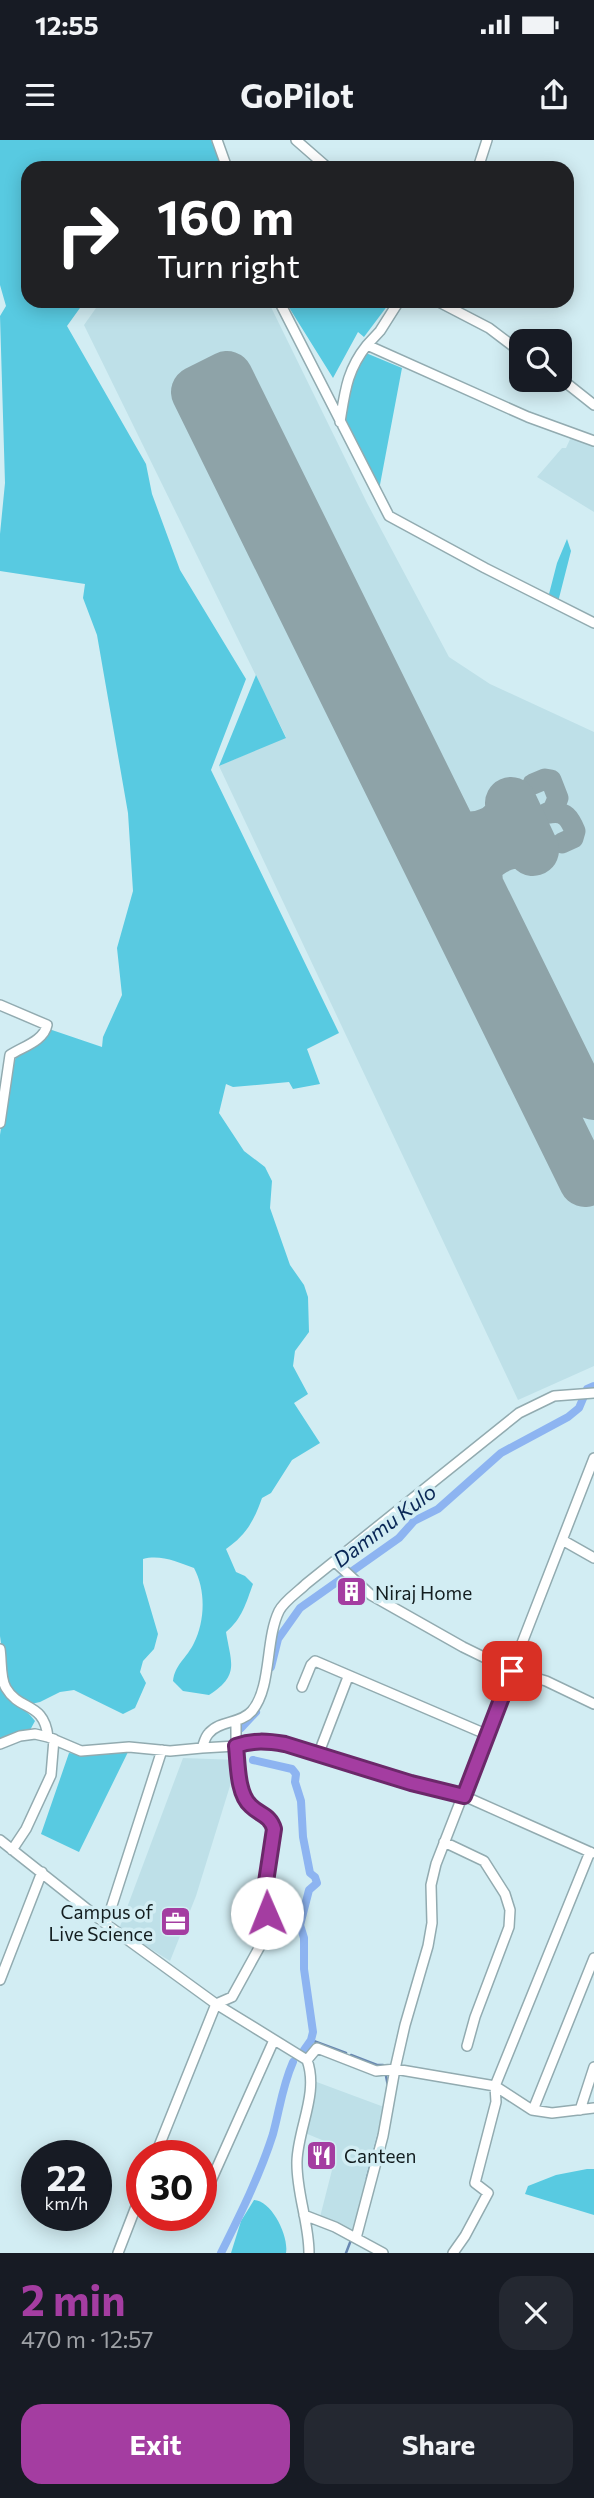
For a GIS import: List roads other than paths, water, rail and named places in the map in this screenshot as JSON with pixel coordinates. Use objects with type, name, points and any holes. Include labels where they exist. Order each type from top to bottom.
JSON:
[{"type":"street","points":[[217,140],[224,161]]},
{"type":"street","points":[[296,140],[320,161]]},
{"type":"street","points":[[480,161],[487,140]]},
{"type":"street","points":[[283,308],[389,516],[594,623]]},
{"type":"street","points":[[340,422],[347,380],[354,361],[380,331],[395,308]]},
{"type":"street","points":[[450,308],[489,328],[509,343]]},
{"type":"street","points":[[368,345],[528,417],[594,442]]},
{"type":"street","points":[[572,387],[594,404]]},
{"type":"street","points":[[0,1005],[47,1025],[45,1032],[35,1041],[10,1055],[0,1123]]},
{"type":"street","points":[[202,1748],[208,1733],[252,1712],[262,1691],[273,1627],[280,1608],[519,1413],[554,1396],[593,1395]]},
{"type":"street","points":[[356,2238],[383,2136],[395,2069],[428,1946],[432,1923],[431,1885],[444,1842],[564,1541],[594,1458]]},
{"type":"street","points":[[564,1541],[594,1558]]},
{"type":"street","points":[[335,1562],[371,1595],[422,1625],[485,1659],[512,1671],[546,1681],[594,1704]]},
{"type":"street","points":[[0,1649],[4,1684],[8,1692],[40,1713],[51,1738],[51,1775],[26,1829],[12,1850]]},
{"type":"street","points":[[302,1687],[315,1661],[488,1735]]},
{"type":"street","points":[[318,1755],[348,1677]]},
{"type":"street","points":[[161,2140],[216,2004],[232,1997],[265,1937],[266,1882],[274,1829],[266,1815],[250,1806],[245,1798],[236,1746],[236,1721]]},
{"type":"street","points":[[0,1744],[28,1734],[51,1738],[81,1751],[129,1747],[170,1751],[268,1741],[464,1796],[592,1853],[495,2086],[496,2102],[475,2183],[488,2193],[466,2236],[453,2253]]},
{"type":"street","points":[[106,1924],[162,1750]]},
{"type":"street","points":[[0,1840],[106,1924],[216,2004],[307,2060],[311,2088],[297,2159],[309,2253]]},
{"type":"street","points":[[444,1842],[484,1861],[505,1894],[510,1910],[509,1927],[475,2017],[467,2046]]},
{"type":"street","points":[[0,1979],[42,1872]]},
{"type":"street","points":[[533,2110],[594,1958]]},
{"type":"street","points":[[217,2167],[274,2040]]},
{"type":"street","points":[[307,2060],[317,2048],[376,2071],[395,2069],[495,2086],[533,2110],[552,2113],[594,2108]]},
{"type":"street","points":[[580,2110],[594,2067]]},
{"type":"street","points":[[304,2215],[383,2253]]},
{"type":"street","points":[[118,2253],[127,2231]]},
{"type":"waterway","name":"Dammu Kulo","points":[[271,1667],[278,1639],[300,1608],[399,1538],[414,1521],[438,1509],[501,1453],[568,1417],[579,1408],[587,1389],[594,1386]]},
{"type":"waterway","name":"Dammu Kulo","points":[[241,1728],[256,1712]]},
{"type":"waterway","points":[[253,1760],[292,1769],[296,1774],[303,1837],[310,1873],[317,1883],[309,1890],[300,1925],[304,1938],[304,1969],[313,2032],[304,2050]]},
{"type":"waterway","points":[[311,2040],[346,2053]]},
{"type":"waterway","points":[[351,2055],[383,2065]]},
{"type":"waterway","points":[[221,2253],[268,2149],[293,2062]]},
{"type":"waterway","points":[[386,2076],[388,2086]]},
{"type":"waterway","points":[[367,2178],[380,2130]]},
{"type":"waterway","points":[[346,2253],[351,2240]]},
{"type":"place","name":"Niraj Home","points":[[352,1592]]},
{"type":"place","name":"Campus of Live Science","points":[[176,1922]]},
{"type":"place","name":"Canteen","points":[[321,2155]]}]
